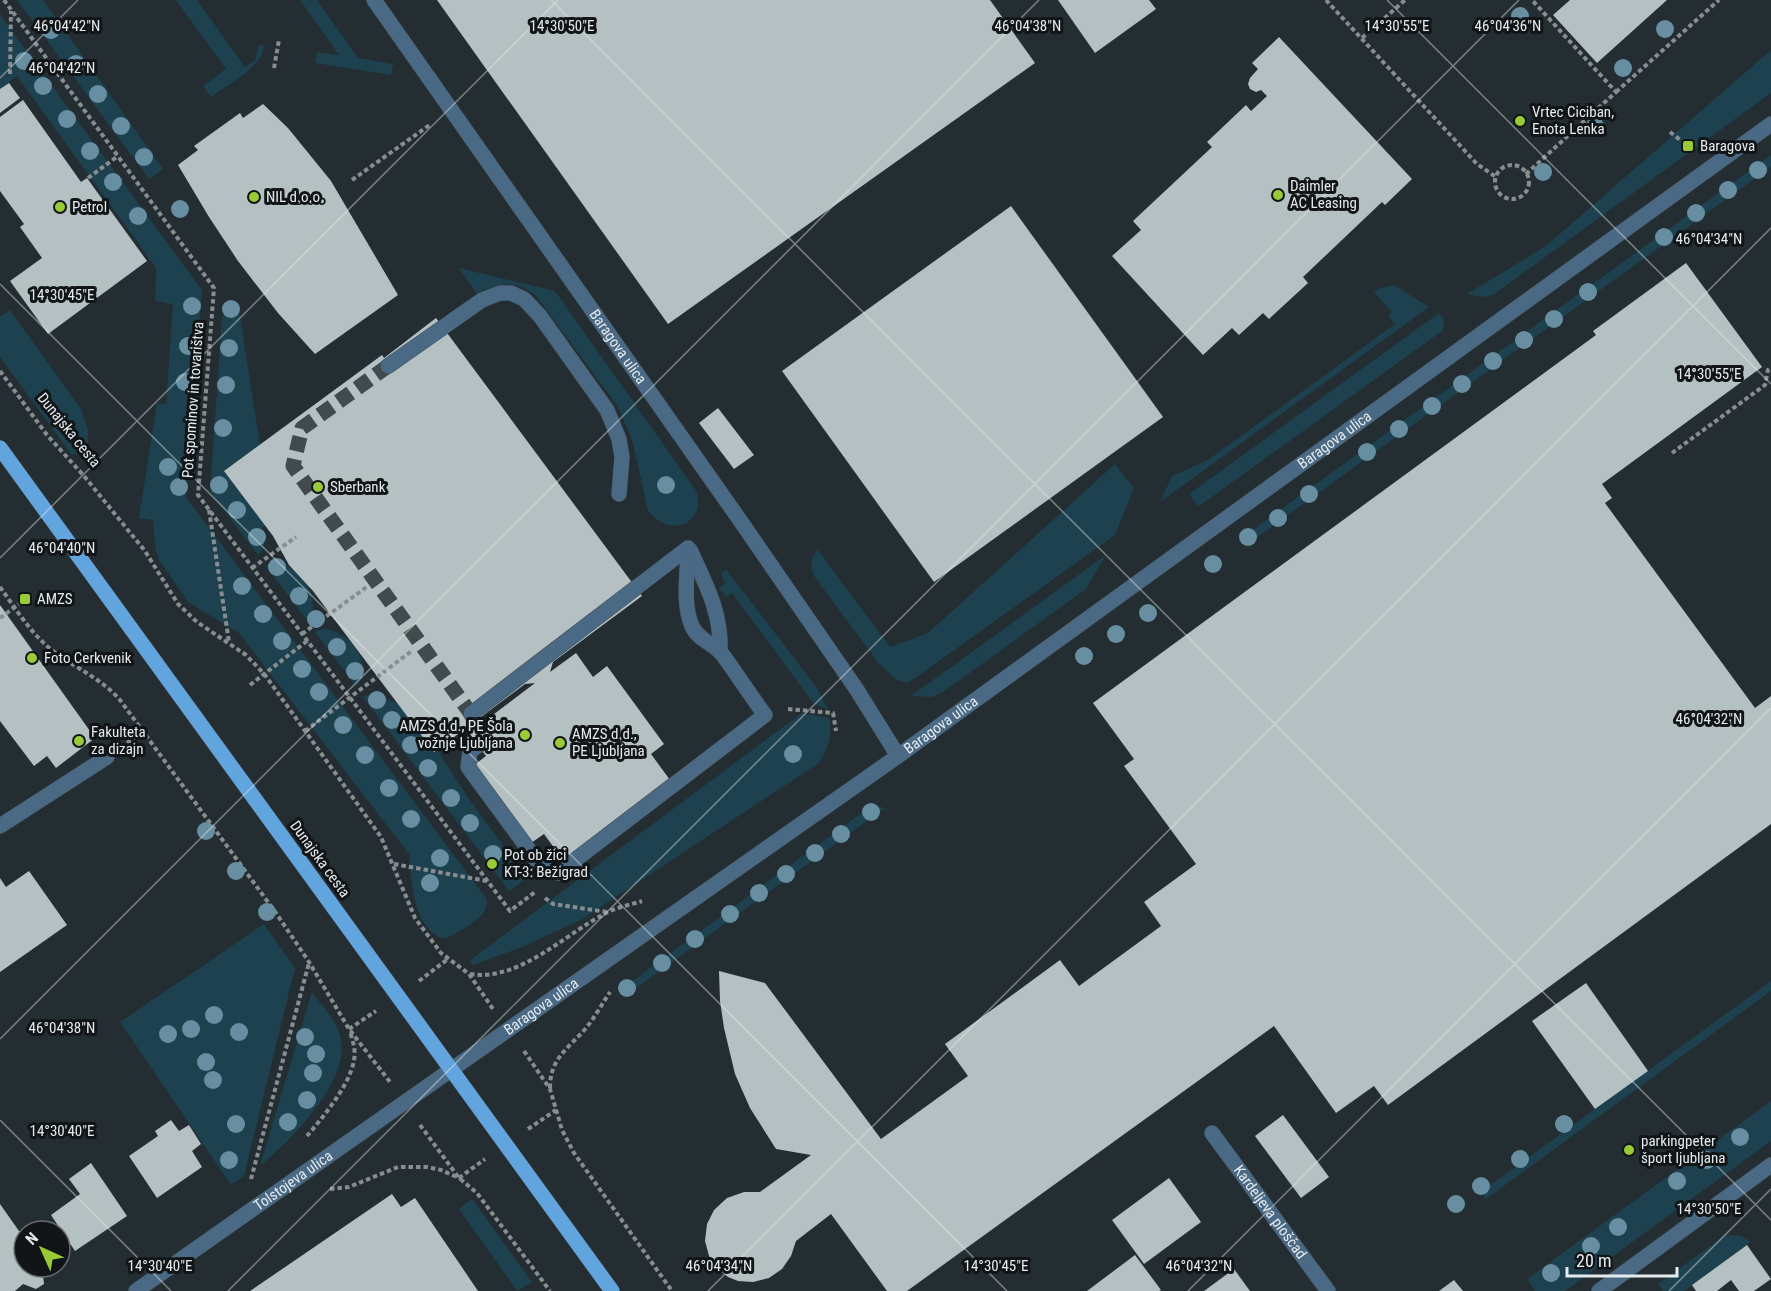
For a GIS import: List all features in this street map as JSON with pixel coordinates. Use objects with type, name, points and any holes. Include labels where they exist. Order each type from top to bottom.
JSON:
[{"type":"main road","name":"Dunajska cesta","points":[[0,448],[612,1291]]},
{"type":"street","name":"Baragova ulica","points":[[374,0],[754,540],[857,690],[898,756]]},
{"type":"street","name":"Baragova ulica","points":[[451,1070],[898,756],[1771,124]]},
{"type":"street","points":[[388,366],[482,300],[500,293],[512,293],[524,299],[540,316],[607,410],[619,439],[622,457],[619,494]]},
{"type":"street","points":[[479,745],[470,751],[468,766],[540,865],[558,873],[765,715],[720,652],[698,636],[693,628],[689,618],[687,594],[688,548]]},
{"type":"street","points":[[688,548],[705,582],[719,619],[720,652]]},
{"type":"street","points":[[471,714],[688,548]]},
{"type":"street","points":[[0,826],[107,757]]},
{"type":"street","name":"Tolstojeva ulica","points":[[136,1291],[451,1070]]},
{"type":"street","name":"Kardeljeva ploščad","points":[[1212,1133],[1328,1291]]},
{"type":"street","points":[[1599,1291],[1771,1165]]},
{"type":"path","name":"Pot spominov in tovarištva","points":[[4,0],[214,288],[198,495],[510,911]]},
{"type":"path","points":[[1326,0],[1478,164],[1496,177]]},
{"type":"path","points":[[1362,38],[1405,0]]},
{"type":"path","points":[[1532,0],[1616,92]]},
{"type":"path","points":[[1526,174],[1719,0]]},
{"type":"path","points":[[10,74],[11,11]]},
{"type":"path","points":[[274,68],[279,40]]},
{"type":"path","points":[[352,180],[451,109]]},
{"type":"path","points":[[1671,132],[1688,146]]},
{"type":"path","points":[[88,178],[118,156]]},
{"type":"path","points":[[1510,165],[1522,169],[1526,174],[1527,190],[1519,198],[1503,196],[1496,188],[1496,177],[1504,167],[1510,165]]},
{"type":"path","points":[[1672,453],[1766,385],[1768,370],[1771,368]]},
{"type":"path","name":"Dunajska cesta","points":[[0,371],[47,435],[84,476],[145,551],[178,604],[197,622],[246,656],[265,675],[381,837],[415,918],[434,945],[448,959],[469,974],[479,990]]},
{"type":"path","points":[[208,509],[229,643]]},
{"type":"path","points":[[252,568],[296,537]]},
{"type":"path","points":[[0,586],[32,631],[48,647],[99,680],[120,700],[276,913],[309,962],[349,1029],[373,1059]]},
{"type":"path","points":[[302,634],[368,586]]},
{"type":"path","points":[[0,618],[31,595]]},
{"type":"path","points":[[250,685],[308,641]]},
{"type":"path","points":[[305,731],[413,650]]},
{"type":"path","points":[[765,715],[782,708],[833,713],[836,731]]},
{"type":"path","points":[[393,864],[487,881]]},
{"type":"path","points":[[469,974],[483,976],[525,964],[608,912],[553,904],[537,891]]},
{"type":"path","points":[[436,969],[448,959]]},
{"type":"path","points":[[244,1216],[252,1172],[309,962]]},
{"type":"path","points":[[349,1029],[361,1021]]},
{"type":"path","points":[[586,1028],[559,1057],[550,1074],[550,1089],[562,1130],[574,1153],[672,1291]]},
{"type":"path","points":[[303,1141],[321,1119],[348,1077],[355,1052],[349,1029]]},
{"type":"path","points":[[533,1065],[550,1089]]},
{"type":"path","points":[[404,1102],[459,1178],[477,1193],[550,1291]]},
{"type":"path","points":[[540,1120],[556,1110]]},
{"type":"path","points":[[328,1189],[349,1187],[398,1167],[411,1166],[441,1170],[459,1178]]},
{"type":"path","points":[[459,1178],[468,1170]]},
{"type":"shaded area","points":[[17,0],[43,0],[163,169],[149,179]]},
{"type":"shaded area","points":[[176,0],[197,0],[245,67],[255,60],[259,45],[264,45],[258,61],[251,68],[211,97],[203,86],[226,69]]},
{"type":"shaded area","points":[[300,0],[317,0],[358,58],[393,64],[391,75],[315,63],[317,52],[339,55]]},
{"type":"shaded area","points":[[0,15],[202,290],[186,497],[486,898],[487,903],[482,915],[450,937],[437,936],[422,920],[414,899],[409,854],[239,633],[188,602],[159,560],[155,549],[153,520],[139,518],[157,403],[166,404],[173,304],[155,301],[156,268],[17,76],[0,89]]},
{"type":"shaded area","points":[[1771,50],[1771,93],[1493,295],[1482,297],[1467,294],[1546,246]]},
{"type":"shaded area","points":[[1771,155],[1771,167],[1249,543],[1244,536]]},
{"type":"shaded area","points":[[459,268],[555,291],[697,492],[696,513],[690,520],[674,526],[656,519],[648,511],[633,443],[618,407],[537,297],[530,291],[508,284],[477,294]]},
{"type":"shaded area","points":[[1394,285],[1429,307],[1160,502],[1172,476],[1208,460],[1395,324],[1388,316],[1392,312],[1374,292]]},
{"type":"shaded area","points":[[238,304],[260,445],[266,525],[261,529],[264,546],[258,555],[210,492],[222,317],[231,305]]},
{"type":"shaded area","points":[[10,310],[81,409],[88,430],[88,455],[71,454],[0,357],[0,317]]},
{"type":"shaded area","points":[[1439,313],[1444,322],[1442,331],[1198,507],[1189,494]]},
{"type":"shaded area","points":[[1115,464],[1134,488],[1115,535],[907,683],[897,680],[880,665],[814,576],[811,566],[812,559],[818,550],[890,647],[928,633]]},
{"type":"shaded area","points":[[1106,555],[1086,589],[943,692],[932,697],[911,696]]},
{"type":"shaded area","points":[[282,563],[297,572],[310,589],[313,613],[306,619],[266,566]]},
{"type":"shaded area","points":[[726,569],[817,688],[828,709],[814,704],[732,593],[726,597],[719,588],[725,583],[721,574]]},
{"type":"shaded area","points":[[323,629],[342,635],[356,650],[363,668],[356,686],[314,631]]},
{"type":"shaded area","points":[[373,693],[400,705],[418,720],[467,796],[527,878],[509,891],[363,697]]},
{"type":"shaded area","points":[[802,713],[829,718],[829,741],[819,763],[581,920],[520,948],[473,965],[470,960]]},
{"type":"shaded area","points":[[876,806],[885,808],[624,997],[619,991],[867,809]]},
{"type":"shaded area","points":[[264,924],[295,968],[244,1176],[231,1185],[120,1022]]},
{"type":"shaded area","points":[[1771,981],[1771,991],[1486,1199],[1481,1192]]},
{"type":"shaded area","points":[[312,992],[333,1020],[341,1039],[341,1055],[336,1073],[315,1109],[287,1142],[260,1166]]},
{"type":"shaded area","points":[[1771,1101],[1771,1141],[1565,1291],[1535,1291],[1527,1279]]},
{"type":"shaded area","points":[[472,1199],[532,1282],[517,1291],[459,1209]]},
{"type":"shaded area","points":[[1725,1235],[1741,1236],[1751,1242],[1684,1291],[1663,1291],[1658,1284]]},
{"type":"building","points":[[437,0],[990,0],[1035,63],[668,324]]},
{"type":"building","points":[[1058,0],[1149,0],[1156,9],[1095,53]]},
{"type":"building","points":[[1570,0],[1667,0],[1597,63],[1553,15]]},
{"type":"building","name":"Daimler AC Leasing","points":[[1279,37],[1412,179],[1385,205],[1382,202],[1303,277],[1308,283],[1269,319],[1263,313],[1239,335],[1232,328],[1203,355],[1112,256],[1141,230],[1133,221],[1212,147],[1207,142],[1246,105],[1251,111],[1267,96],[1261,90],[1256,92],[1250,89],[1248,84],[1250,78],[1258,69],[1252,63]]},
{"type":"building","points":[[9,83],[20,98],[0,113],[0,89]]},
{"type":"building","name":"Petrol","points":[[23,100],[81,182],[87,178],[147,261],[48,334],[10,281],[42,258],[20,227],[24,224],[0,191],[0,117]]},
{"type":"building","points":[[263,104],[288,128],[331,181],[398,295],[315,354],[278,313],[238,261],[178,165],[198,150],[194,146],[240,113],[243,118]]},
{"type":"building","points":[[1011,206],[1163,417],[934,582],[782,371]]},
{"type":"building","points":[[1686,263],[1762,367],[1602,484],[1612,498],[1605,503],[1755,708],[1771,696],[1771,824],[1388,1105],[1374,1086],[1336,1113],[1274,1026],[907,1291],[887,1291],[831,1214],[796,1241],[791,1256],[782,1269],[769,1278],[753,1282],[738,1281],[718,1269],[709,1256],[705,1241],[707,1224],[714,1210],[727,1198],[744,1192],[760,1192],[811,1155],[776,1149],[750,1108],[735,1074],[724,1028],[719,971],[765,983],[881,1139],[968,1076],[945,1044],[1060,960],[1079,986],[1161,926],[1144,902],[1196,864],[1124,766],[1134,759],[1093,703],[1596,335],[1593,331]]},
{"type":"building","points":[[436,318],[642,596],[553,662],[550,672],[576,653],[593,677],[607,666],[664,744],[651,754],[670,780],[563,860],[544,834],[531,843],[473,766],[486,756],[469,733],[535,683],[525,684],[434,752],[313,591],[289,565],[273,536],[224,471],[382,355],[384,358]]},
{"type":"building","points":[[718,408],[754,455],[734,469],[699,423]]},
{"type":"building","points":[[0,605],[95,738],[56,768],[47,756],[34,766],[0,721]]},
{"type":"building","points":[[29,871],[67,925],[0,972],[0,878],[6,887]]},
{"type":"building","points":[[1586,983],[1648,1071],[1595,1109],[1532,1021]]},
{"type":"building","points":[[1283,1115],[1329,1177],[1301,1198],[1255,1136]]},
{"type":"building","points":[[171,1120],[179,1131],[189,1125],[201,1144],[192,1151],[202,1167],[157,1198],[129,1156],[158,1136],[155,1131]]},
{"type":"building","points":[[91,1163],[127,1216],[75,1251],[72,1246],[72,1219],[54,1219],[51,1215],[80,1194],[69,1179]]},
{"type":"building","points":[[1169,1178],[1201,1222],[1144,1264],[1112,1220]]},
{"type":"building","points":[[392,1194],[401,1207],[415,1198],[478,1291],[250,1291]]},
{"type":"building","points":[[0,1204],[12,1221],[12,1279],[43,1279],[44,1284],[36,1289],[23,1284],[15,1291],[0,1291]]},
{"type":"building","points":[[1747,1245],[1771,1279],[1754,1291],[1739,1291],[1731,1280],[1717,1291],[1696,1291],[1692,1285]]},
{"type":"building","points":[[1135,1255],[1161,1290],[1087,1291]]},
{"type":"building","points":[[1234,1269],[1250,1291],[1204,1291]]},
{"type":"building","points":[[1454,1280],[1463,1291],[1439,1291]]},
{"type":"tunnel","points":[[388,366],[302,428],[293,466],[471,714]]},
{"type":"place","name":"Vrtec Ciciban, Enota Lenka","points":[[1520,121]]},
{"type":"place","name":"Baragova","points":[[1688,146]]},
{"type":"place","name":"Daimler AC Leasing","points":[[1278,195]]},
{"type":"place","name":"NIL d.o.o.","points":[[254,197]]},
{"type":"place","name":"Petrol","points":[[60,207]]},
{"type":"place","name":"Sberbank","points":[[318,487]]},
{"type":"place","name":"AMZS","points":[[25,599]]},
{"type":"place","name":"Foto Cerkvenik","points":[[32,658]]},
{"type":"place","name":"AMZS d.d., PE Šola vožnje Ljubljana","points":[[525,735]]},
{"type":"place","name":"Fakulteta za dizajn","points":[[79,741]]},
{"type":"place","name":"AMZS d.d., PE Ljubljana","points":[[560,743]]},
{"type":"place","name":"Pot ob žici KT-3: Bežigrad","points":[[492,864]]},
{"type":"place","name":"parkingpeter šport ljubljana","points":[[1629,1150]]}]
